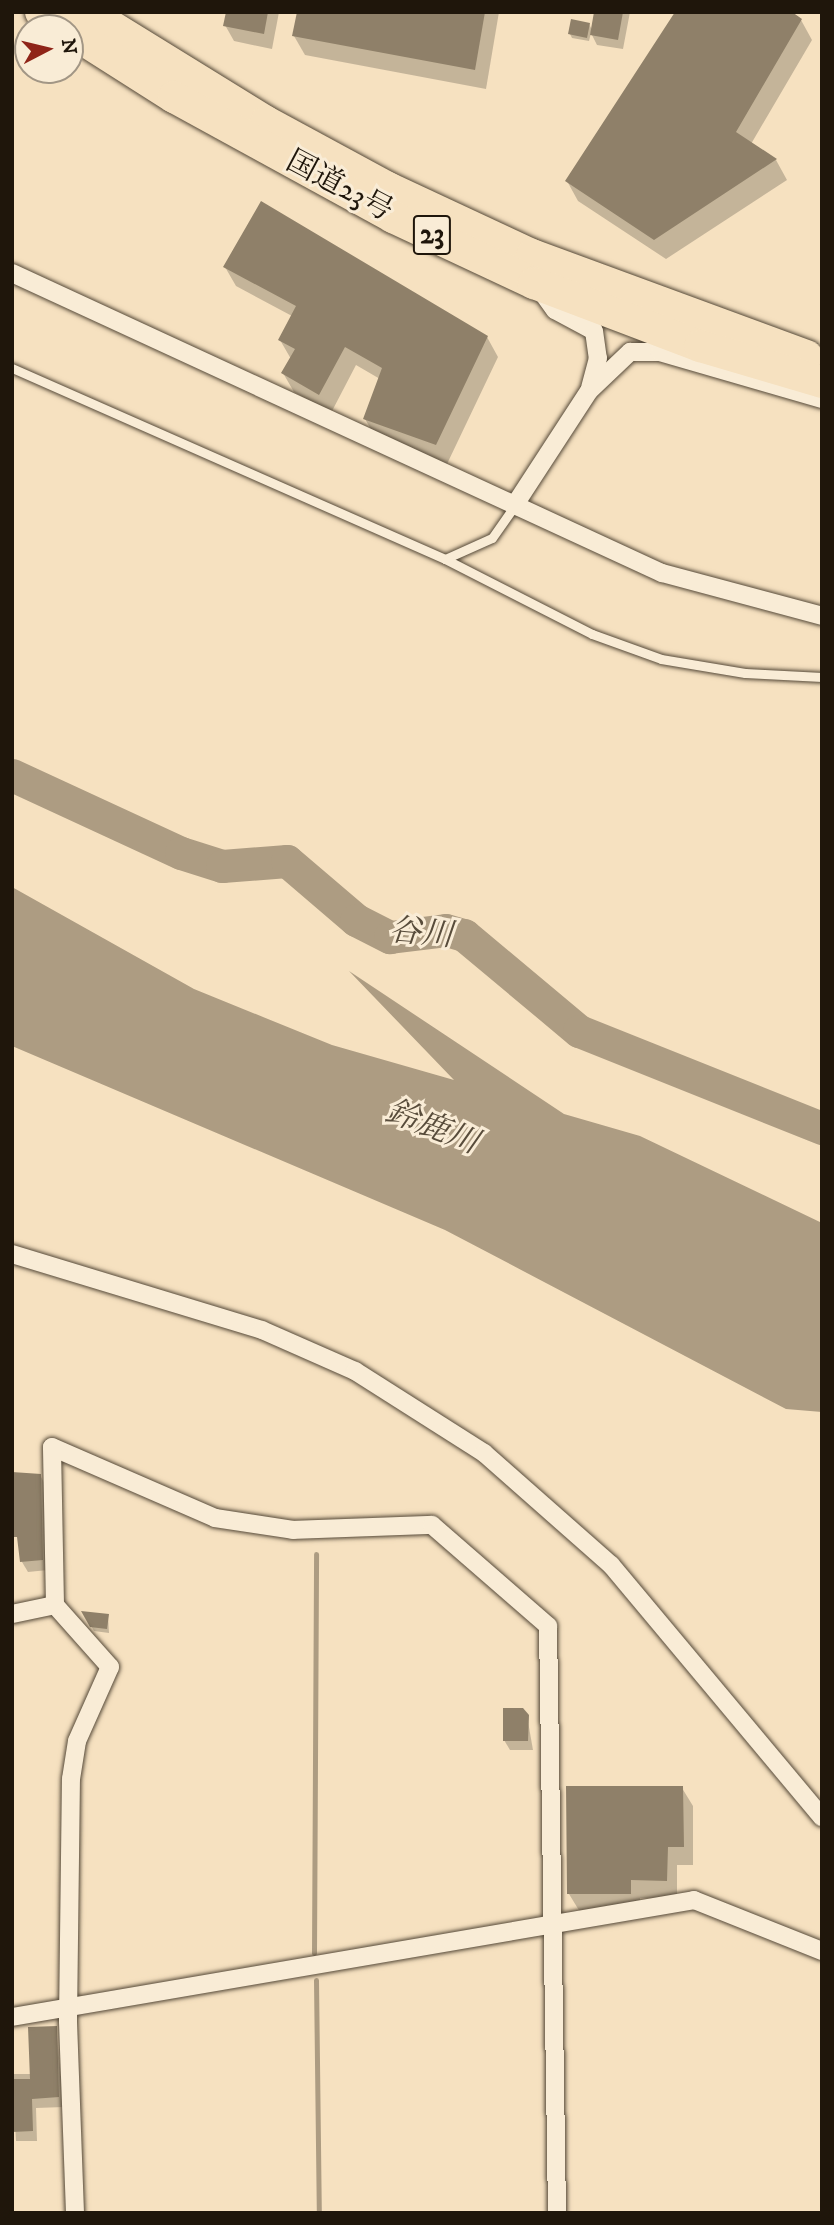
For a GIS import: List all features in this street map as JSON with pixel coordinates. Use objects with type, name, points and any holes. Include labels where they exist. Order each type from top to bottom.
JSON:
[{"type":"highway","name":"国道23号","points":[[88,12],[266,122],[388,188],[532,255],[822,360]]},
{"type":"highway","name":"国道23号","points":[[84,39],[174,97],[393,217],[534,283],[700,346],[822,382]]},
{"type":"street","points":[[12,273],[662,573],[822,616]]},
{"type":"street","points":[[534,283],[555,310],[594,331],[598,358],[589,391]]},
{"type":"street","points":[[514,506],[589,391],[630,352],[645,349],[822,399]]},
{"type":"street","points":[[12,1254],[262,1330],[355,1371],[484,1453],[611,1565],[822,1816]]},
{"type":"street","points":[[75,2213],[71,2007],[71,1779],[77,1741],[110,1667],[55,1605],[52,1447],[215,1518],[293,1530],[432,1525],[548,1626],[557,2213]]},
{"type":"street","points":[[12,1614],[55,1605]]},
{"type":"street","points":[[12,2017],[694,1900],[822,1951]]},
{"type":"lane","points":[[12,368],[445,559],[592,634],[661,659],[745,673],[822,677]]},
{"type":"lane","points":[[445,559],[492,538],[514,506]]},
{"type":"water","name":"鈴鹿川","points":[[12,887],[194,989],[332,1045],[454,1080],[349,971],[564,1114],[640,1136],[822,1223],[822,1412],[786,1409],[445,1230],[12,1046]]},
{"type":"building","points":[[226,12],[268,12],[264,34],[223,26]]},
{"type":"building","points":[[297,12],[485,12],[475,70],[292,36]]},
{"type":"building","points":[[594,12],[623,12],[618,40],[590,35]]},
{"type":"building","points":[[675,12],[792,12],[802,19],[736,132],[777,159],[654,240],[565,181]]},
{"type":"building","points":[[571,19],[590,23],[587,38],[568,34]]},
{"type":"building","points":[[261,201],[488,336],[436,445],[363,419],[382,368],[345,347],[319,395],[281,373],[295,349],[278,340],[296,306],[223,267]]},
{"type":"building","points":[[12,1472],[41,1474],[43,1560],[20,1562],[17,1537],[12,1537]]},
{"type":"building","points":[[81,1611],[109,1614],[107,1629],[90,1627]]},
{"type":"building","points":[[503,1708],[523,1708],[529,1715],[528,1741],[503,1741]]},
{"type":"building","points":[[566,1786],[683,1786],[684,1847],[668,1847],[667,1881],[631,1880],[631,1894],[567,1894]]},
{"type":"building","points":[[57,2026],[59,2097],[32,2099],[33,2131],[12,2132],[12,2079],[30,2079],[28,2027]]},
{"type":"waterway","name":"谷川","points":[[12,775],[181,853],[222,866],[287,861],[356,920],[390,937],[446,930],[464,935],[579,1031],[822,1128]]},
{"type":"waterway","points":[[314,1953],[316,1554]]},
{"type":"waterway","points":[[316,1980],[319,2213]]}]
